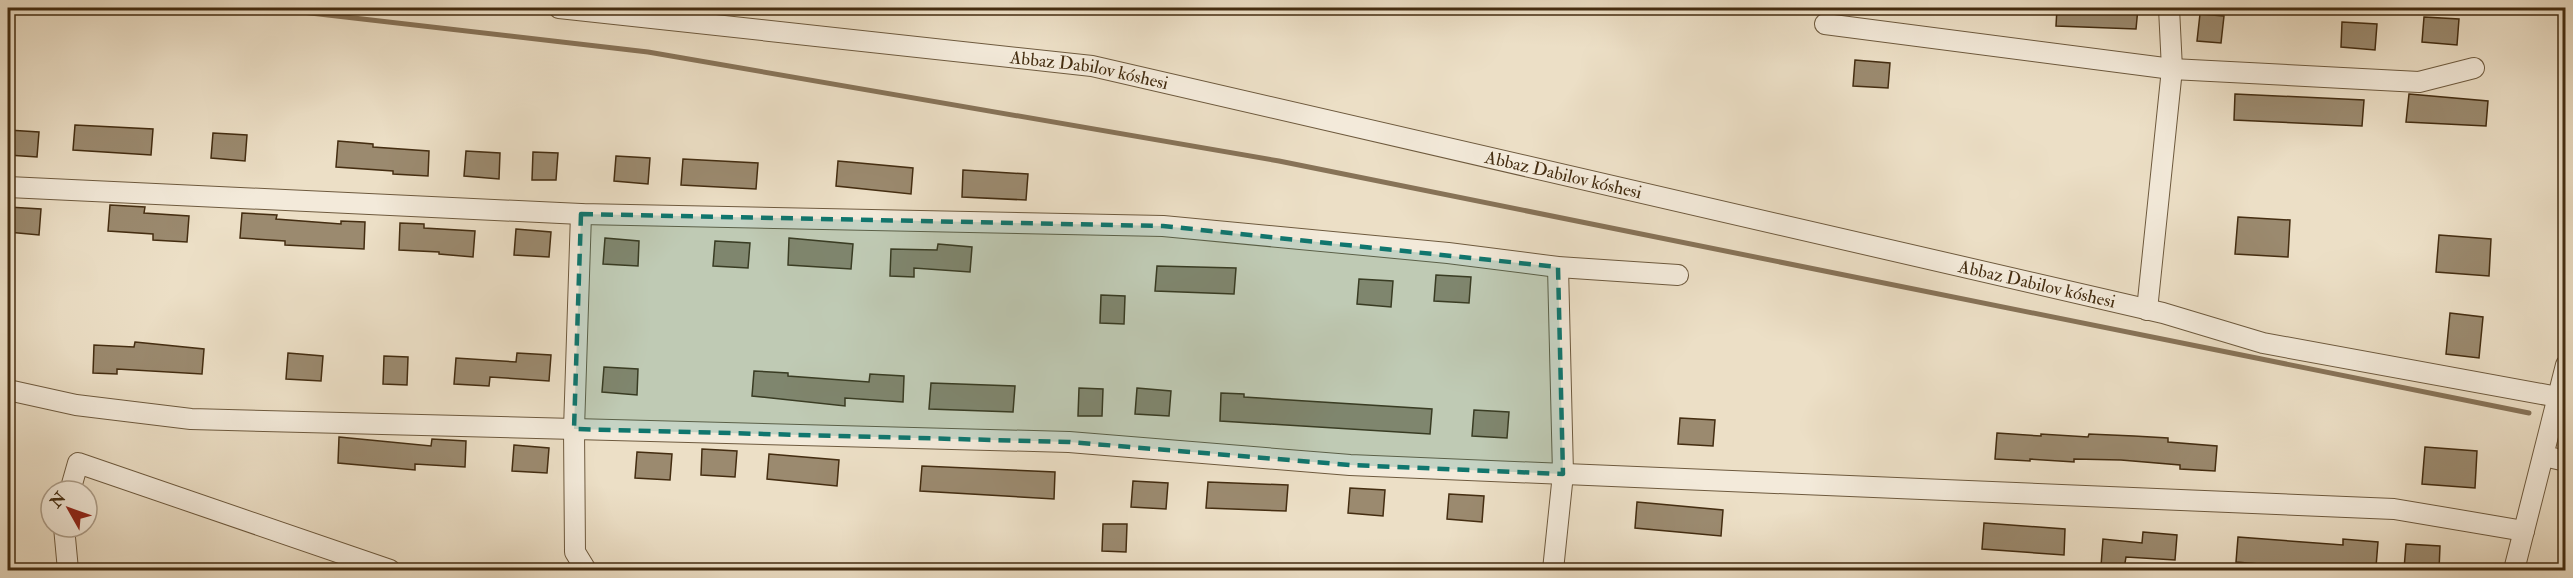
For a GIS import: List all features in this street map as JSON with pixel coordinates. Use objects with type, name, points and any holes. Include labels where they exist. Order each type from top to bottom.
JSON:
[{"type":"street","name":"Abbaz Dabilov kóshesi","points":[[559,8],[1092,66],[2147,310],[2263,343],[2558,397]]},
{"type":"street","points":[[2147,310],[2172,69],[2169,8]]},
{"type":"street","points":[[1825,24],[2172,69],[2418,82],[2474,68]]},
{"type":"street","points":[[8,187],[581,214],[1163,226],[1448,253],[1558,267],[1678,275]]},
{"type":"street","points":[[581,214],[574,429],[575,552],[586,570]]},
{"type":"street","points":[[1553,570],[1563,474],[1558,267]]},
{"type":"street","points":[[2514,570],[2565,365]]},
{"type":"street","points":[[8,390],[76,405],[191,419],[1070,442],[1350,465],[2394,509],[2524,531]]},
{"type":"street","points":[[2544,456],[2565,461]]},
{"type":"street","points":[[73,479],[78,463],[390,570]]},
{"type":"street","points":[[65,539],[68,570]]},
{"type":"highlighted area","points":[[581,214],[1163,226],[1558,267],[1563,474],[1350,465],[1069,442],[574,429]]},
{"type":"building","points":[[2057,8],[2138,8],[2136,29],[2056,26]]},
{"type":"building","points":[[2200,14],[2224,16],[2221,43],[2197,41]]},
{"type":"building","points":[[2424,17],[2459,19],[2457,45],[2422,42]]},
{"type":"building","points":[[2342,22],[2377,24],[2375,50],[2341,47]]},
{"type":"building","points":[[1855,60],[1890,63],[1888,88],[1853,86]]},
{"type":"building","points":[[2235,94],[2364,100],[2362,126],[2234,120]]},
{"type":"building","points":[[2409,94],[2488,101],[2486,126],[2406,122]]},
{"type":"building","points":[[75,125],[153,129],[151,155],[73,150]]},
{"type":"building","points":[[8,130],[39,132],[37,157],[8,155]]},
{"type":"building","points":[[213,133],[247,135],[245,161],[211,158]]},
{"type":"building","points":[[338,141],[373,144],[373,147],[429,151],[428,176],[336,167]]},
{"type":"building","points":[[466,151],[500,153],[499,179],[464,176]]},
{"type":"building","points":[[533,152],[558,153],[556,180],[532,180]]},
{"type":"building","points":[[616,156],[650,158],[648,184],[614,181]]},
{"type":"building","points":[[683,159],[758,163],[756,189],[681,185]]},
{"type":"building","points":[[838,161],[913,168],[911,194],[836,186]]},
{"type":"building","points":[[963,170],[1028,174],[1026,200],[962,197]]},
{"type":"building","points":[[110,205],[145,207],[144,213],[189,216],[187,242],[153,240],[153,234],[108,231]]},
{"type":"building","points":[[8,207],[41,209],[39,235],[8,232]]},
{"type":"building","points":[[242,213],[277,215],[276,219],[341,224],[341,221],[365,222],[364,249],[285,245],[285,241],[240,238]]},
{"type":"building","points":[[2238,217],[2290,220],[2288,257],[2235,254]]},
{"type":"building","points":[[400,223],[424,224],[424,228],[475,231],[473,257],[399,250]]},
{"type":"building","points":[[516,229],[551,232],[549,257],[514,255]]},
{"type":"building","points":[[2439,235],[2491,239],[2489,276],[2436,272]]},
{"type":"building","points":[[605,238],[639,241],[638,266],[603,264]]},
{"type":"building","points":[[789,238],[853,244],[851,269],[788,265]]},
{"type":"building","points":[[715,241],[750,243],[748,268],[713,266]]},
{"type":"building","points":[[938,244],[972,247],[970,272],[914,268],[914,277],[890,276],[891,249],[937,250]]},
{"type":"building","points":[[1157,266],[1236,268],[1234,294],[1155,291]]},
{"type":"building","points":[[1436,275],[1471,277],[1469,303],[1434,301]]},
{"type":"building","points":[[1359,279],[1393,281],[1391,307],[1357,304]]},
{"type":"building","points":[[1101,295],[1125,296],[1124,324],[1100,323]]},
{"type":"building","points":[[2450,313],[2483,317],[2479,358],[2446,354]]},
{"type":"building","points":[[135,342],[204,349],[202,374],[117,369],[117,374],[93,373],[94,345],[134,347]]},
{"type":"building","points":[[288,353],[323,356],[321,381],[286,379]]},
{"type":"building","points":[[517,353],[551,355],[549,381],[490,377],[489,386],[454,384],[456,358],[516,362]]},
{"type":"building","points":[[384,356],[408,357],[407,385],[383,384]]},
{"type":"building","points":[[604,367],[638,369],[637,395],[602,392]]},
{"type":"building","points":[[754,371],[869,382],[870,374],[904,376],[903,402],[845,398],[845,406],[752,396]]},
{"type":"building","points":[[931,383],[1015,386],[1013,412],[929,409]]},
{"type":"building","points":[[1079,388],[1103,389],[1102,416],[1078,416]]},
{"type":"building","points":[[1137,388],[1171,391],[1169,416],[1135,414]]},
{"type":"building","points":[[1221,393],[1244,394],[1244,397],[1432,409],[1430,434],[1220,421]]},
{"type":"building","points":[[1474,410],[1509,412],[1507,438],[1472,436]]},
{"type":"building","points":[[1680,418],[1715,420],[1713,446],[1678,444]]},
{"type":"building","points":[[1997,433],[2168,438],[2168,442],[2217,446],[2215,471],[2180,469],[2180,465],[2121,460],[2074,459],[2074,462],[1995,459]]},
{"type":"building","points":[[339,437],[431,446],[432,439],[466,441],[465,467],[415,464],[415,470],[338,463]]},
{"type":"building","points":[[514,445],[549,448],[547,473],[512,471]]},
{"type":"building","points":[[2425,447],[2477,451],[2475,488],[2422,484]]},
{"type":"building","points":[[702,449],[737,451],[735,477],[701,475]]},
{"type":"building","points":[[637,452],[672,454],[670,480],[635,478]]},
{"type":"building","points":[[769,454],[839,460],[837,486],[767,479]]},
{"type":"building","points":[[922,466],[1055,472],[1054,499],[920,491]]},
{"type":"building","points":[[1133,481],[1168,483],[1166,509],[1131,507]]},
{"type":"building","points":[[1208,482],[1288,485],[1286,511],[1206,508]]},
{"type":"building","points":[[1350,488],[1385,490],[1383,516],[1348,513]]},
{"type":"building","points":[[1449,494],[1484,496],[1482,522],[1447,519]]},
{"type":"building","points":[[1637,502],[1723,510],[1721,536],[1635,528]]},
{"type":"building","points":[[1984,523],[2065,529],[2064,555],[1982,549]]},
{"type":"building","points":[[1103,524],[1127,524],[1126,552],[1102,551]]},
{"type":"building","points":[[2143,532],[2177,535],[2175,560],[2126,557],[2124,569],[2101,566],[2103,539],[2142,543]]},
{"type":"building","points":[[2238,537],[2343,545],[2343,539],[2378,542],[2376,567],[2317,564],[2316,569],[2236,562]]},
{"type":"building","points":[[2406,544],[2440,546],[2439,570],[2404,569]]},
{"type":"waterway","points":[[267,8],[648,52],[1279,161],[2529,413]]}]
